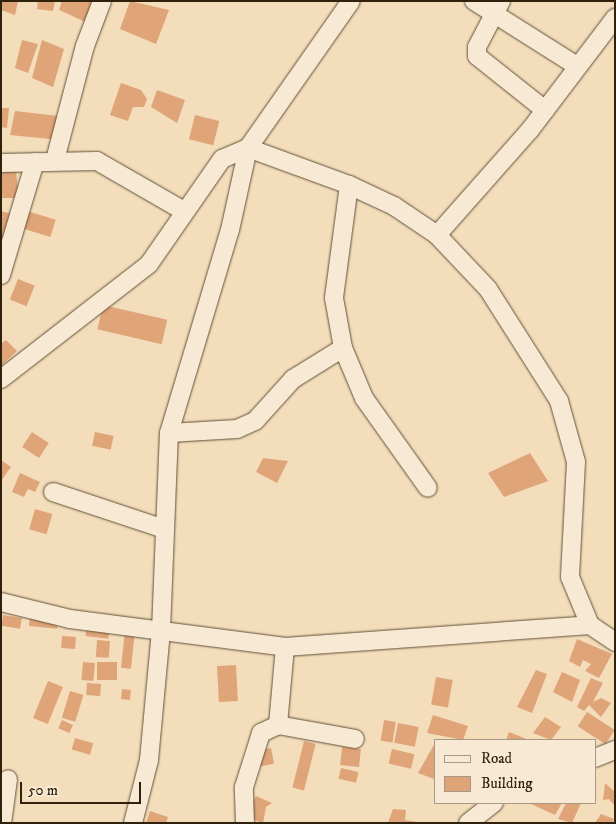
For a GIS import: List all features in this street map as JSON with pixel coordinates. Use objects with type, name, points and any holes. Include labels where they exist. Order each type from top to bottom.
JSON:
[{"type":"street","points":[[55,160],[85,46],[102,1]]},
{"type":"street","points":[[133,823],[149,760],[161,631],[169,433],[230,230],[248,148],[351,1]]},
{"type":"street","points":[[474,1],[497,7],[577,66]]},
{"type":"street","points":[[497,7],[476,56],[545,110]]},
{"type":"street","points":[[438,234],[545,110],[615,18]]},
{"type":"street","points":[[1,379],[149,264],[184,210],[222,159],[248,148],[349,185],[394,206],[438,234],[488,289],[560,401],[576,462],[570,577],[590,625],[615,642]]},
{"type":"street","points":[[1,163],[55,160],[104,164],[184,210]]},
{"type":"street","points":[[1,275],[36,162]]},
{"type":"street","points":[[349,185],[334,298],[344,348],[364,398],[428,488]]},
{"type":"street","points":[[169,433],[237,429],[255,421],[293,378],[344,348]]},
{"type":"street","points":[[53,492],[164,529]]},
{"type":"street","points":[[1,602],[70,619],[285,647],[590,625]]},
{"type":"street","points":[[278,725],[285,647]]},
{"type":"street","points":[[246,823],[244,787],[250,758],[261,733],[278,725],[355,739]]},
{"type":"street","points":[[596,758],[615,750]]},
{"type":"street","points":[[2,823],[8,779]]},
{"type":"street","points":[[475,821],[493,804]]},
{"type":"building","points":[[1,1],[18,1],[15,15],[1,10]]},
{"type":"building","points":[[38,1],[55,1],[53,11],[37,9]]},
{"type":"building","points":[[62,1],[99,1],[90,24],[59,10]]},
{"type":"building","points":[[130,1],[169,10],[156,44],[120,29]]},
{"type":"building","points":[[22,40],[38,44],[28,73],[15,68]]},
{"type":"building","points":[[42,40],[64,49],[53,87],[32,78]]},
{"type":"building","points":[[121,83],[141,90],[147,99],[144,107],[133,107],[128,121],[110,115]]},
{"type":"building","points":[[157,90],[185,100],[177,123],[151,107]]},
{"type":"building","points":[[1,108],[9,108],[7,128],[1,127]]},
{"type":"building","points":[[15,111],[58,116],[60,140],[10,135]]},
{"type":"building","points":[[195,115],[219,121],[213,145],[189,139]]},
{"type":"building","points":[[1,170],[16,171],[19,198],[1,198]]},
{"type":"building","points":[[1,211],[12,214],[1,247]]},
{"type":"building","points":[[27,211],[56,220],[50,237],[22,228]]},
{"type":"building","points":[[18,279],[35,286],[26,306],[10,299]]},
{"type":"building","points":[[103,305],[167,320],[162,344],[97,329]]},
{"type":"building","points":[[6,340],[17,351],[1,366],[1,344]]},
{"type":"building","points":[[32,432],[49,443],[39,458],[22,447]]},
{"type":"building","points":[[95,432],[114,436],[111,450],[92,446]]},
{"type":"building","points":[[530,453],[548,481],[504,497],[488,473]]},
{"type":"building","points":[[263,458],[288,461],[277,483],[256,472]]},
{"type":"building","points":[[1,460],[11,467],[1,481]]},
{"type":"building","points":[[20,473],[40,482],[35,492],[28,489],[24,497],[12,492]]},
{"type":"building","points":[[35,509],[52,514],[47,534],[29,529]]},
{"type":"building","points":[[3,615],[22,618],[20,629],[1,626]]},
{"type":"building","points":[[30,616],[58,619],[57,629],[29,626]]},
{"type":"building","points":[[87,624],[110,627],[108,639],[86,636]]},
{"type":"building","points":[[125,630],[135,631],[131,669],[121,668]]},
{"type":"building","points":[[62,636],[76,637],[75,649],[61,648]]},
{"type":"building","points":[[577,639],[612,654],[599,678],[585,671],[591,664],[583,660],[580,667],[569,661]]},
{"type":"building","points":[[97,640],[110,641],[109,658],[96,657]]},
{"type":"building","points":[[83,662],[95,663],[93,681],[81,680]]},
{"type":"building","points":[[97,662],[117,662],[117,680],[97,680]]},
{"type":"building","points":[[236,665],[238,701],[219,702],[217,666]]},
{"type":"building","points":[[536,670],[547,674],[532,713],[517,707]]},
{"type":"building","points":[[562,672],[580,680],[572,702],[553,692]]},
{"type":"building","points":[[436,677],[453,680],[448,708],[431,705]]},
{"type":"building","points":[[591,678],[603,683],[593,702],[601,698],[611,703],[601,717],[589,705],[584,711],[577,707]]},
{"type":"building","points":[[48,681],[63,687],[48,724],[33,718]]},
{"type":"building","points":[[87,683],[101,684],[100,696],[86,695]]},
{"type":"building","points":[[122,689],[131,690],[130,700],[121,699]]},
{"type":"building","points":[[70,691],[83,695],[75,722],[62,718]]},
{"type":"building","points":[[587,712],[615,730],[605,744],[578,726]]},
{"type":"building","points":[[433,715],[468,726],[463,739],[427,733]]},
{"type":"building","points":[[545,717],[561,727],[552,739],[533,733]]},
{"type":"building","points":[[62,720],[73,725],[69,733],[58,728]]},
{"type":"building","points":[[384,720],[396,722],[393,743],[381,741]]},
{"type":"building","points":[[398,723],[419,727],[415,747],[394,743]]},
{"type":"building","points":[[509,732],[526,739],[506,739]]},
{"type":"building","points":[[75,738],[93,743],[90,755],[72,750]]},
{"type":"building","points":[[304,741],[316,744],[304,790],[292,788]]},
{"type":"building","points":[[434,745],[434,779],[418,773]]},
{"type":"building","points":[[342,747],[361,749],[359,767],[340,765]]},
{"type":"building","points":[[271,748],[274,764],[260,766],[257,751]]},
{"type":"building","points":[[392,749],[414,754],[411,769],[389,764]]},
{"type":"building","points":[[341,768],[359,772],[356,783],[339,779]]},
{"type":"building","points":[[605,783],[615,792],[615,806],[609,799],[603,800]]},
{"type":"building","points":[[256,796],[272,803],[266,807],[263,823],[246,817]]},
{"type":"building","points":[[531,804],[561,804],[555,815]]},
{"type":"building","points":[[566,804],[581,804],[572,823],[558,819]]},
{"type":"building","points":[[393,809],[406,810],[405,820],[423,823],[388,823]]},
{"type":"building","points":[[150,811],[168,817],[166,823],[146,823]]},
{"type":"building","points":[[601,814],[614,819],[612,823],[595,823]]}]
